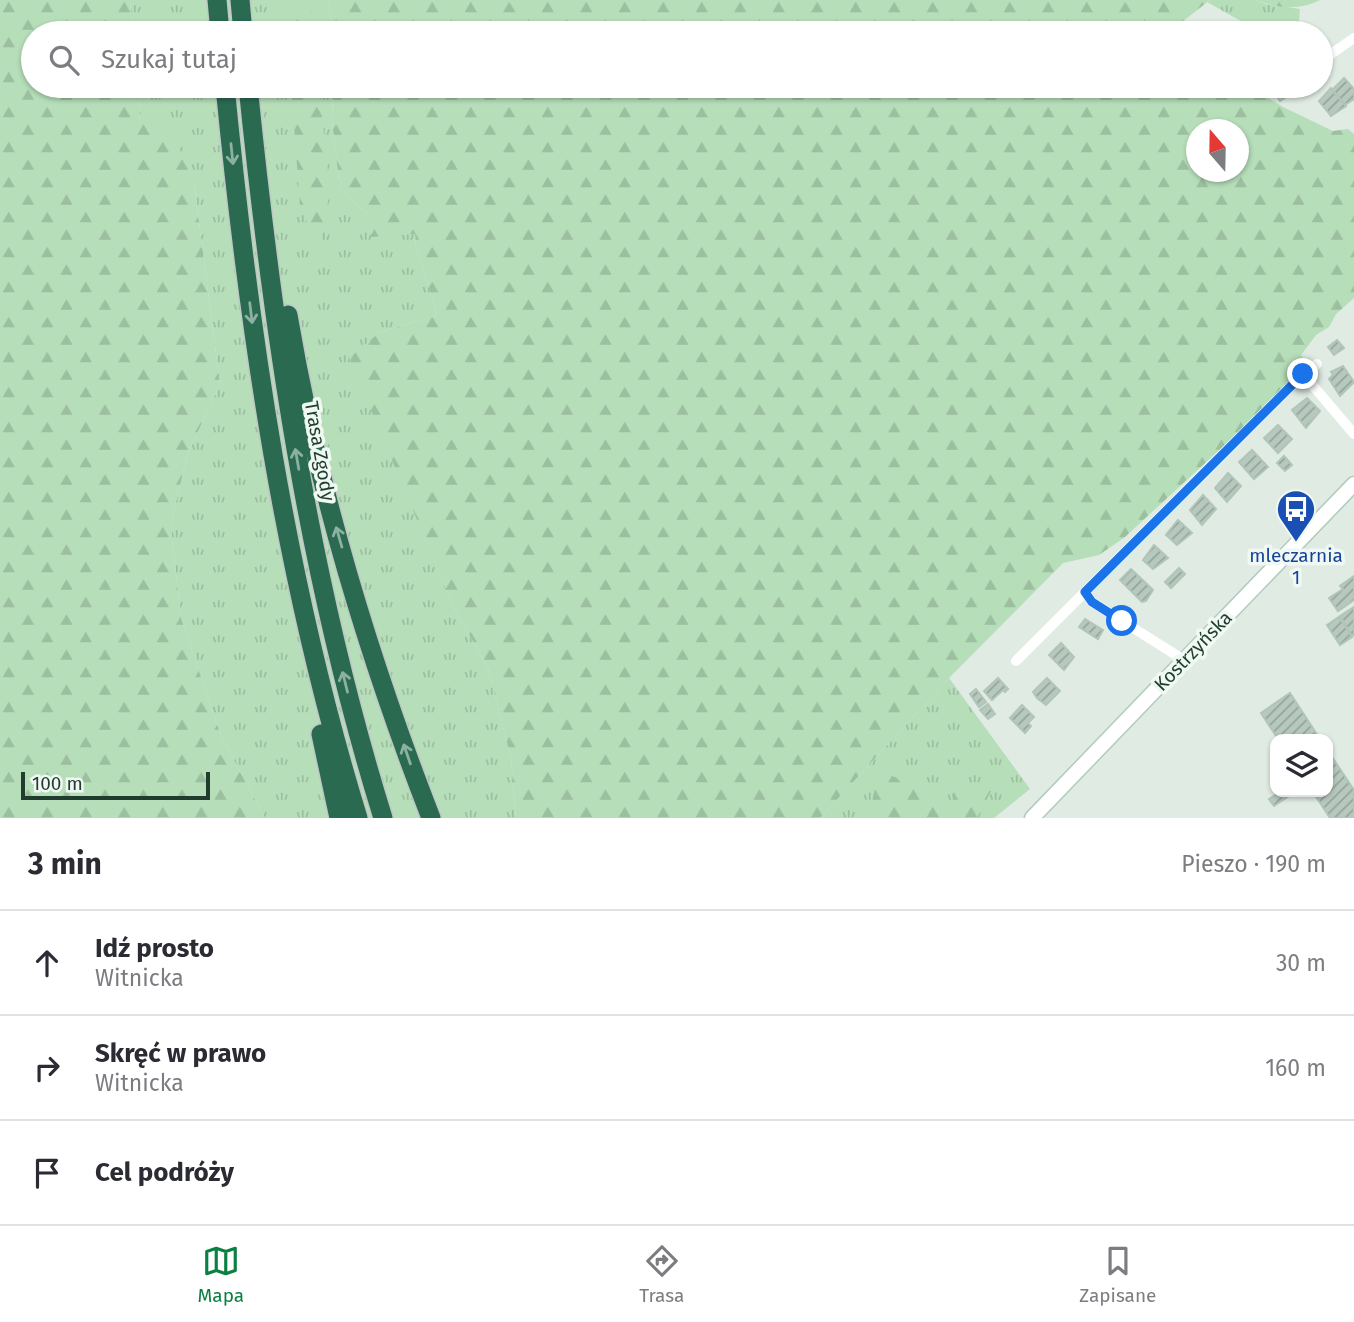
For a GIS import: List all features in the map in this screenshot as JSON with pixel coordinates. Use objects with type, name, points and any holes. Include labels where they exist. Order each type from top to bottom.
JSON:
[{"type":"highway","points":[[217,0],[219,21]]},
{"type":"highway","points":[[240,0],[242,21]]},
{"type":"highway","points":[[226,98],[254,340],[268,431],[300,598],[358,818]]},
{"type":"highway","name":"Trasa Zgody","points":[[249,98],[280,351],[308,518],[344,678],[383,818]]},
{"type":"highway","points":[[255,151],[275,238],[309,421],[333,516],[379,675],[431,818]]},
{"type":"highway","points":[[300,598],[311,690],[339,818]]},
{"type":"main road","name":"Kostrzyńska","points":[[1032,818],[1354,484]]},
{"type":"street","points":[[1333,53],[1354,38]]},
{"type":"street","points":[[1016,662],[1303,374],[1317,364]]},
{"type":"street","points":[[1303,374],[1354,434]]},
{"type":"street","points":[[1085,592],[1092,602],[1184,660]]},
{"type":"green space","points":[[0,0],[130,0],[131,21],[21,21],[21,98],[138,98],[140,120],[173,133],[194,183],[220,384],[188,453],[171,530],[181,618],[221,736],[265,818],[0,818]]},
{"type":"green space","points":[[130,0],[329,0],[331,21],[131,21]]},
{"type":"green space","points":[[287,0],[311,0],[312,21],[288,21]]},
{"type":"green space","points":[[329,0],[1210,0],[1183,21],[331,21]]},
{"type":"green space","points":[[1255,0],[1300,9],[1299,21],[1241,21],[1207,2]]},
{"type":"green space","points":[[1255,0],[1320,0],[1304,6],[1288,7]]},
{"type":"green space","points":[[138,98],[333,98],[332,121],[340,190],[368,214],[415,234],[416,246],[437,315],[380,332],[350,358],[454,608],[488,668],[511,758],[516,818],[265,818],[221,736],[181,618],[171,530],[173,514],[188,453],[220,384],[194,183],[140,120]]},
{"type":"green space","points":[[292,98],[320,98],[330,191],[319,250],[300,206]]},
{"type":"green space","points":[[333,98],[1268,98],[1333,131],[1348,129],[1354,134],[1354,298],[1336,314],[1329,327],[1316,335],[1301,355],[1309,367],[1125,537],[1099,555],[1063,563],[949,678],[820,818],[516,818],[511,758],[488,668],[454,608],[349,358],[380,332],[437,315],[416,246],[415,234],[371,237],[368,214],[340,190],[332,121]]},
{"type":"green space","points":[[949,678],[1030,789],[994,818],[820,818]]},
{"type":"green space","points":[[889,774],[935,801],[944,815],[942,818],[878,816],[873,797],[877,781]]},
{"type":"green space","points":[[960,786],[991,791],[977,818],[960,818],[952,795]]},
{"type":"building","points":[[1344,78],[1354,89],[1354,99],[1345,105],[1333,89]]},
{"type":"building","points":[[1333,90],[1346,106],[1331,116],[1319,101],[1322,98],[1333,98]]},
{"type":"building","points":[[1337,340],[1344,348],[1334,355],[1328,347]]},
{"type":"building","points":[[1343,366],[1354,382],[1340,396],[1329,379],[1333,375],[1331,372]]},
{"type":"building","points":[[1307,398],[1320,411],[1306,428],[1292,410]]},
{"type":"building","points":[[1278,425],[1292,439],[1278,453],[1264,438]]},
{"type":"building","points":[[1252,450],[1268,467],[1254,479],[1239,462]]},
{"type":"building","points":[[1284,456],[1292,465],[1285,471],[1277,463]]},
{"type":"building","points":[[1228,473],[1241,486],[1227,502],[1215,488]]},
{"type":"building","points":[[1203,495],[1216,509],[1202,525],[1190,510]]},
{"type":"building","points":[[1178,520],[1192,533],[1177,545],[1166,535]]},
{"type":"building","points":[[1154,545],[1168,558],[1153,569],[1143,560]]},
{"type":"building","points":[[1179,568],[1185,574],[1171,588],[1165,582]]},
{"type":"building","points":[[1131,569],[1153,590],[1146,601],[1142,602],[1120,580]]},
{"type":"building","points":[[1354,576],[1354,600],[1338,611],[1329,598],[1343,589],[1340,586]]},
{"type":"building","points":[[1354,607],[1354,635],[1352,636],[1340,616]]},
{"type":"building","points":[[1339,617],[1352,637],[1340,645],[1327,625]]},
{"type":"building","points":[[1085,619],[1103,630],[1098,639],[1079,627]]},
{"type":"building","points":[[1061,643],[1074,657],[1064,670],[1049,655]]},
{"type":"building","points":[[998,678],[1008,689],[992,700],[984,691]]},
{"type":"building","points":[[1047,678],[1060,691],[1046,705],[1033,692]]},
{"type":"building","points":[[976,689],[986,702],[979,707],[970,694]]},
{"type":"building","points":[[1290,693],[1317,734],[1275,734],[1261,713]]},
{"type":"building","points":[[988,704],[995,714],[988,719],[980,710]]},
{"type":"building","points":[[1022,705],[1034,717],[1028,723],[1031,726],[1025,733],[1010,718]]},
{"type":"building","points":[[1333,758],[1354,790],[1354,818],[1330,818],[1316,797],[1333,797]]},
{"type":"building","points":[[1272,797],[1288,797],[1274,806],[1269,799]]},
{"type":"place","name":"mleczarnia 1","points":[[1296,543]]},
{"type":"route","points":[[1122,621],[1092,602],[1085,592],[1303,374]]}]
